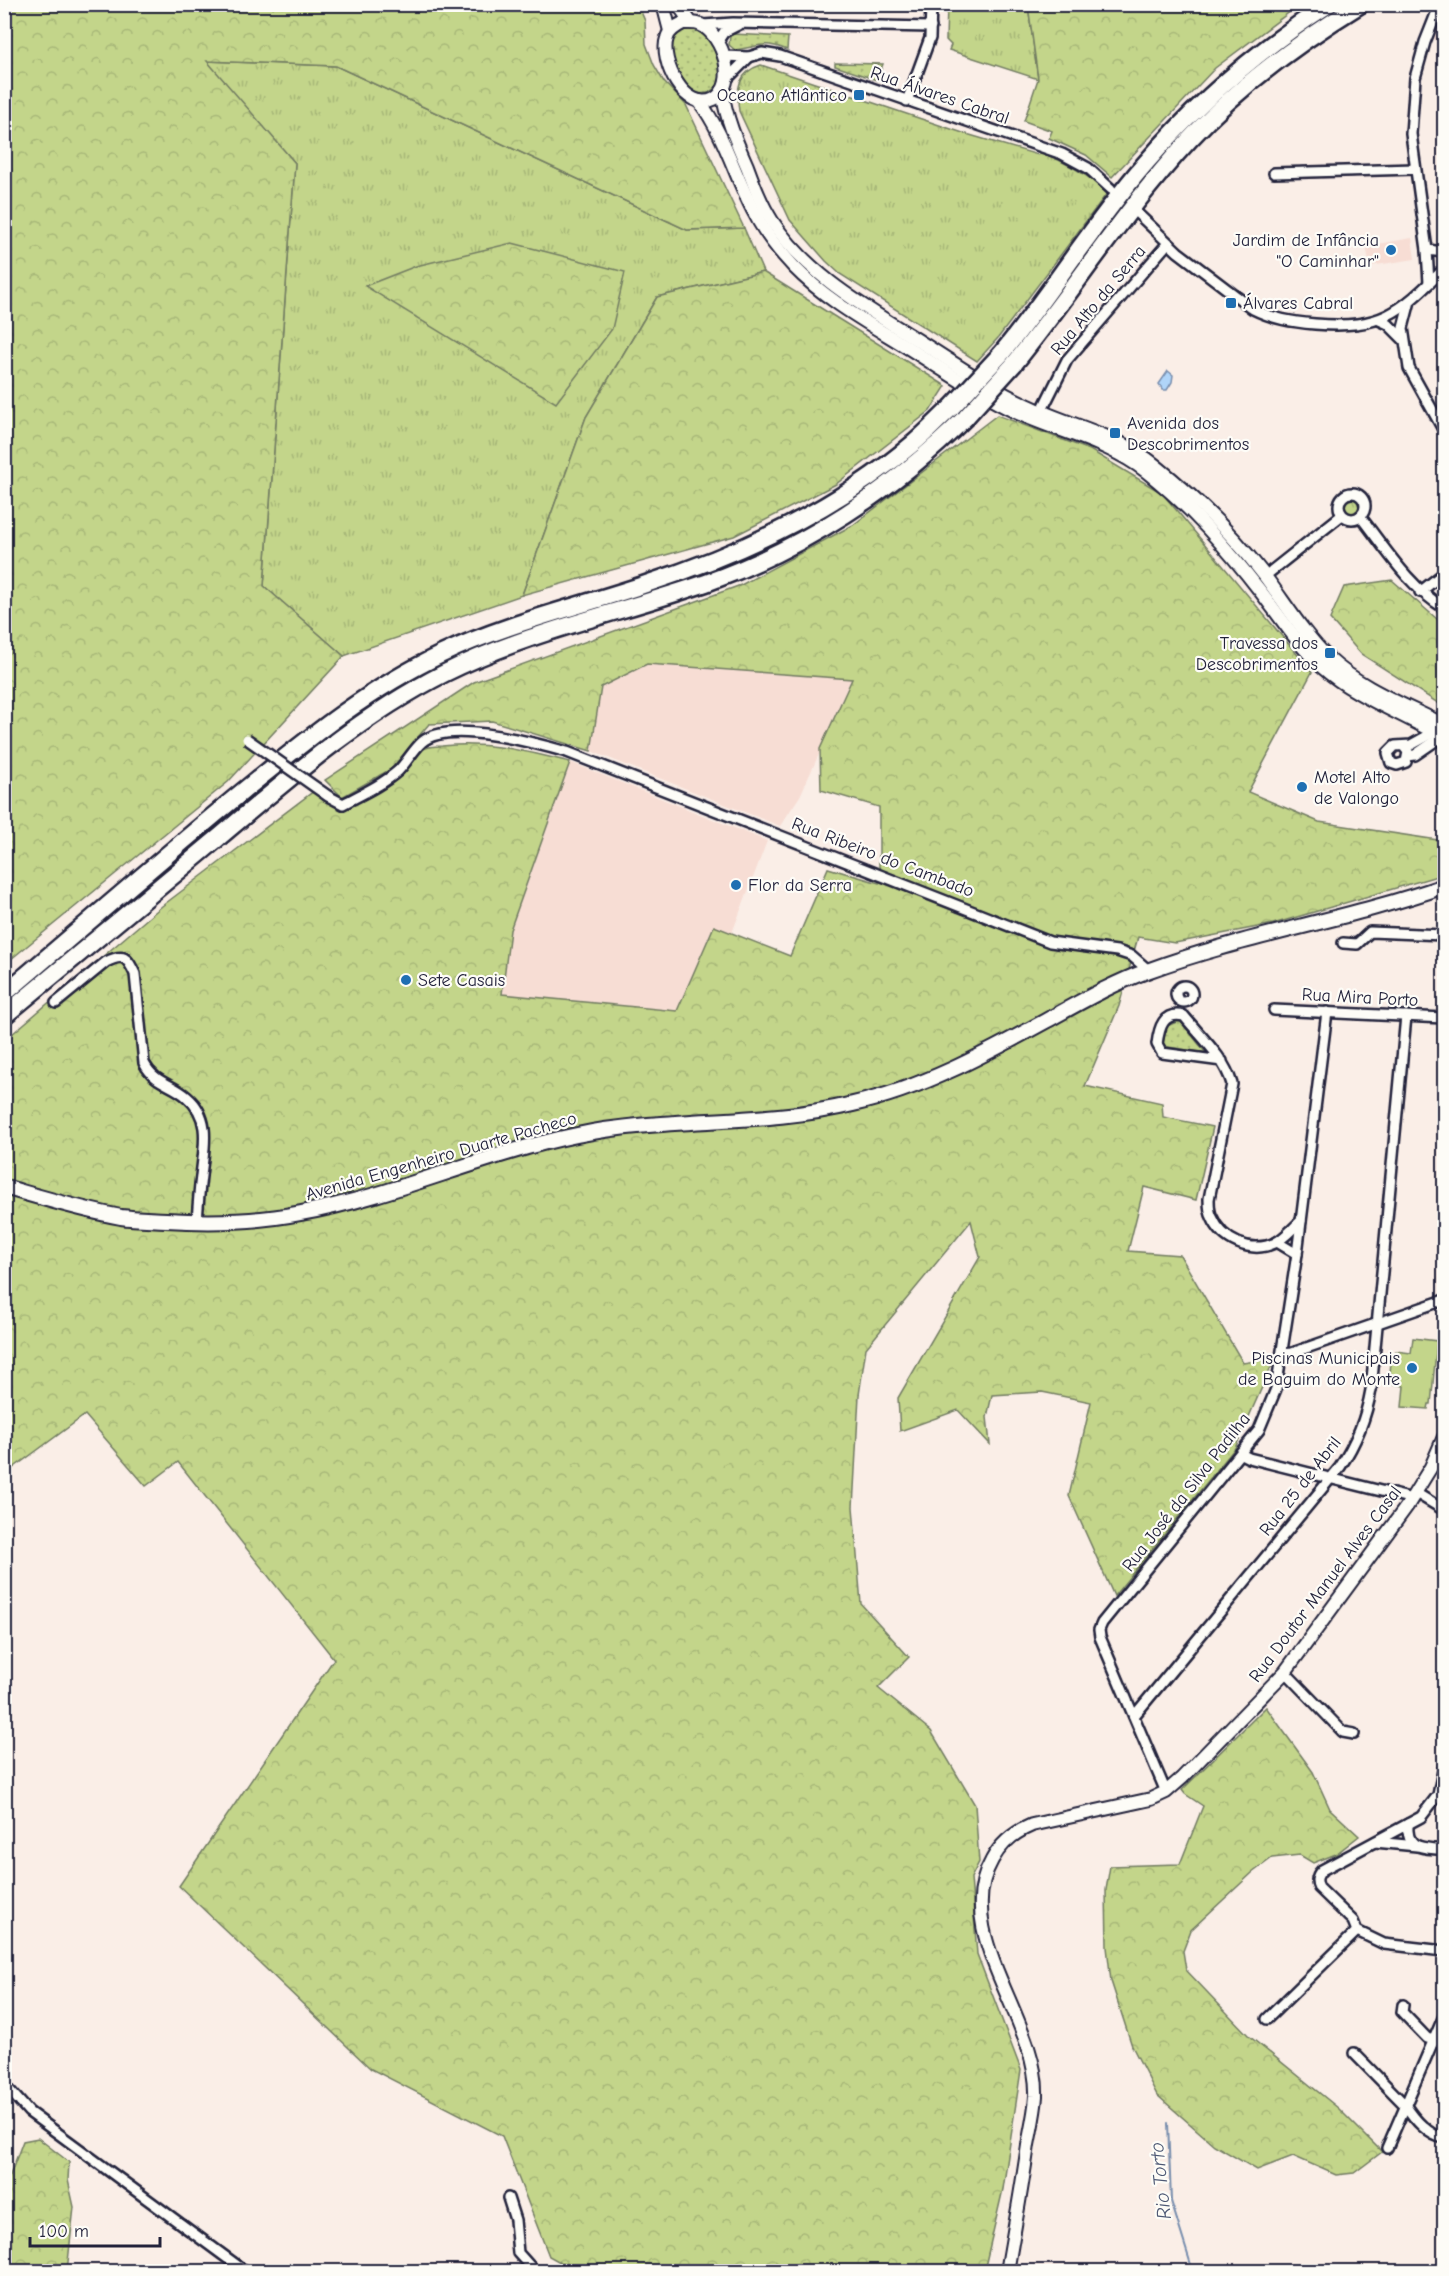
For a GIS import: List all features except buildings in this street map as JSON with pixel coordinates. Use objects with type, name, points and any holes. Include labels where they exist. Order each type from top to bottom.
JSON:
[{"type":"highway","points":[[4,1016],[301,768],[397,699],[447,672],[516,644],[707,582],[762,559],[815,532],[870,498],[936,447],[966,417],[1007,359],[1040,304],[1111,206],[1144,165],[1224,82],[1329,4]]},
{"type":"highway","points":[[4,994],[303,743],[386,684],[484,635],[648,584],[723,557],[767,538],[825,506],[873,475],[915,442],[1045,325],[1110,236],[1190,139],[1232,99],[1279,60],[1360,4]]},
{"type":"main road","points":[[663,4],[670,31]]},
{"type":"main road","points":[[678,4],[697,24],[710,31],[723,56],[728,78],[722,91],[711,100],[699,101]]},
{"type":"main road","points":[[697,24],[683,23],[670,31],[665,49],[673,75],[686,95],[699,101],[714,121],[755,214],[774,243],[804,276],[842,305],[981,393],[1039,416],[1099,444],[1144,470],[1185,503],[1214,534],[1300,644],[1323,668],[1347,685],[1420,724],[1443,732]]},
{"type":"main road","points":[[722,91],[726,115],[762,204],[799,255],[828,280],[867,308],[1039,416],[1103,435],[1149,460],[1190,493],[1223,526],[1265,576],[1308,637],[1329,659],[1353,677],[1443,732]]},
{"type":"main road","points":[[1148,970],[1241,942],[1404,900],[1444,886]]},
{"type":"main road","name":"Avenida Engenheiro Duarte Pacheco","points":[[4,1187],[125,1218],[197,1222],[255,1221],[305,1213],[370,1196],[514,1151],[577,1135],[639,1125],[813,1112],[882,1097],[922,1084],[971,1061],[1116,984],[1148,970]]},
{"type":"main road","name":"Rua Doutor Manuel Alves Casal","points":[[1166,1792],[1240,1720],[1285,1672],[1414,1497],[1444,1437]]},
{"type":"main road","points":[[1007,2271],[1036,2096],[1031,2060],[985,1936],[981,1901],[987,1868],[1002,1845],[1022,1829],[1142,1802],[1166,1792]]},
{"type":"street","points":[[907,101],[927,49],[932,4]]},
{"type":"street","points":[[1430,283],[1411,134],[1415,78],[1425,42],[1440,4]]},
{"type":"street","points":[[697,24],[931,27]]},
{"type":"street","points":[[717,42],[724,32],[740,24]]},
{"type":"street","name":"Rua Álvares Cabral","points":[[723,56],[749,57],[762,53],[780,56],[1062,154],[1088,168],[1111,189]]},
{"type":"street","points":[[728,78],[749,57]]},
{"type":"street","points":[[1274,173],[1415,169]]},
{"type":"street","points":[[1137,214],[1168,243],[1252,309],[1288,321],[1343,326],[1378,320],[1410,301],[1444,269]]},
{"type":"street","name":"Rua Alto da Serra","points":[[1039,416],[1067,360],[1168,243]]},
{"type":"street","points":[[1427,250],[1444,252]]},
{"type":"street","points":[[1410,301],[1404,317],[1403,339],[1409,368],[1444,431]]},
{"type":"street","points":[[1378,320],[1388,324],[1403,339]]},
{"type":"street","points":[[1355,493],[1364,501],[1365,509],[1360,516],[1349,519],[1342,515],[1339,507],[1341,499],[1347,494],[1355,493]]},
{"type":"street","points":[[1262,593],[1265,576],[1342,515]]},
{"type":"street","points":[[1360,516],[1420,592],[1444,608]]},
{"type":"street","points":[[1420,592],[1444,573]]},
{"type":"street","points":[[1246,574],[1265,576]]},
{"type":"street","points":[[1420,724],[1423,740]]},
{"type":"street","points":[[1443,732],[1415,755],[1406,751],[1423,740],[1443,732]]},
{"type":"street","name":"Rua Ribeiro do Cambado","points":[[248,739],[328,796],[343,804],[371,790],[398,770],[424,741],[440,735],[483,733],[531,742],[567,752],[1050,942],[1118,951],[1132,956],[1148,970]]},
{"type":"street","points":[[1344,943],[1357,944],[1370,932],[1444,935]]},
{"type":"street","points":[[56,1003],[106,962],[116,957],[123,957],[129,961],[135,974],[144,1063],[147,1070],[158,1081],[185,1095],[196,1105],[204,1125],[206,1139],[197,1222]]},
{"type":"street","points":[[1184,1016],[1185,1003]]},
{"type":"street","name":"Rua Mira Porto","points":[[1275,1010],[1444,1018]]},
{"type":"street","name":"Rua José da Silva Padilha","points":[[1166,1792],[1099,1630],[1102,1623],[1241,1454],[1259,1430],[1270,1406],[1283,1354],[1327,1012]]},
{"type":"street","points":[[1222,1061],[1162,1053],[1157,1044],[1160,1025],[1165,1020],[1179,1015],[1184,1016],[1222,1061],[1232,1084],[1209,1199],[1211,1216],[1220,1232],[1236,1243],[1262,1247],[1277,1242],[1301,1221]]},
{"type":"street","name":"Rua 25 de Abril","points":[[1134,1716],[1330,1479],[1356,1441],[1368,1410],[1406,1016]]},
{"type":"street","points":[[1277,1242],[1297,1254]]},
{"type":"street","points":[[1283,1354],[1444,1300]]},
{"type":"street","points":[[1241,1454],[1330,1479],[1405,1497],[1414,1497],[1444,1510]]},
{"type":"street","points":[[1285,1672],[1343,1732],[1354,1734]]},
{"type":"street","points":[[1444,1766],[1441,1786],[1435,1801],[1420,1817],[1322,1870],[1317,1879],[1318,1888],[1353,1921],[1357,1931],[1384,1944],[1444,1951]]},
{"type":"street","points":[[1408,1824],[1407,1834],[1411,1842],[1417,1846]]},
{"type":"street","points":[[1375,1842],[1444,1850]]},
{"type":"street","points":[[1267,2019],[1357,1931]]},
{"type":"street","points":[[1403,2005],[1402,2012],[1427,2038],[1444,2043]]},
{"type":"street","points":[[1387,2148],[1444,2016]]},
{"type":"street","points":[[1354,2053],[1406,2106],[1411,2115],[1440,2137],[1444,2145]]},
{"type":"street","points":[[4,2084],[29,2112],[246,2271]]},
{"type":"street","points":[[508,2198],[515,2220],[518,2253],[535,2271]]},
{"type":"shaded area","points":[[1444,9],[1444,43],[1433,39]]},
{"type":"shaded area","name":"Jardim de Infância \"O Caminhar\"","points":[[1412,238],[1415,259],[1370,266],[1366,246]]},
{"type":"shaded area","points":[[647,664],[853,679],[800,796],[780,826],[591,751],[601,686]]},
{"type":"shaded area","points":[[570,762],[767,841],[732,933],[714,927],[677,1011],[501,994],[510,930]]},
{"type":"green space","points":[[1028,4],[1299,5],[1215,68],[1112,177],[1086,155],[1049,138],[1052,131],[1024,121],[1038,79]]},
{"type":"green space","points":[[5,5],[638,5],[645,21],[646,44],[654,65],[664,82],[686,105],[744,228],[687,230],[336,66],[207,61],[295,163],[264,586],[344,656],[228,782],[5,964]]},
{"type":"green space","points":[[947,5],[1028,5],[1038,79],[949,50],[951,45],[946,40]]},
{"type":"green space","points":[[691,29],[705,36],[715,50],[718,59],[719,83],[709,92],[700,93],[691,88],[683,80],[672,56],[671,45],[674,37],[684,30]]},
{"type":"green space","points":[[733,34],[788,37],[787,50],[772,45],[761,45],[735,50],[729,45],[730,36]]},
{"type":"green space","points":[[206,61],[336,66],[687,230],[744,228],[763,272],[657,297],[586,417],[522,595],[344,656],[264,586],[295,163]]},
{"type":"green space","points":[[835,63],[883,64],[877,80],[835,66]]},
{"type":"green space","points":[[761,65],[963,133],[1038,155],[1040,152],[1076,169],[1108,192],[998,338],[977,361],[840,274],[790,220],[739,111],[740,82],[747,72]]},
{"type":"green space","points":[[512,243],[625,272],[612,329],[556,403],[365,286],[416,266]]},
{"type":"green space","points":[[763,272],[946,386],[930,411],[836,484],[734,536],[522,595],[586,417],[657,297]]},
{"type":"green space","points":[[997,415],[1090,450],[1162,493],[1312,672],[1248,792],[1319,822],[1444,841],[1444,874],[1273,924],[1175,943],[1138,937],[1119,1006],[1085,1086],[1162,1103],[1163,1117],[1213,1127],[1196,1200],[1144,1187],[1128,1251],[1180,1255],[1243,1363],[1275,1358],[1235,1448],[1114,1596],[1069,1496],[1091,1402],[1042,1392],[992,1395],[987,1417],[990,1444],[958,1410],[900,1431],[898,1398],[980,1257],[971,1221],[866,1348],[859,1395],[853,1507],[861,1604],[909,1657],[878,1688],[931,1731],[975,1805],[979,1862],[971,1878],[977,1954],[1021,2070],[1003,2189],[984,2271],[578,2272],[549,2256],[502,2136],[371,2069],[179,1886],[334,1659],[178,1462],[146,1486],[85,1415],[5,1474],[5,1040],[162,906],[314,791],[344,808],[385,788],[406,770],[420,751],[434,746],[491,746],[570,762],[510,930],[502,994],[677,1011],[714,926],[790,956],[828,868],[879,883],[879,807],[821,790],[820,749],[852,679],[647,664],[601,687],[591,751],[492,721],[429,724],[391,769],[342,797],[325,780],[474,682],[741,585],[853,525]]},
{"type":"green space","points":[[1352,497],[1358,500],[1361,506],[1358,512],[1352,515],[1346,512],[1343,506],[1346,500]]},
{"type":"green space","points":[[1392,580],[1444,625],[1444,707],[1361,654],[1330,619],[1344,587]]},
{"type":"green space","points":[[1179,1021],[1206,1053],[1162,1046],[1167,1026]]},
{"type":"green space","name":"Piscinas Municipais de Baguim do Monte","points":[[1413,1338],[1437,1341],[1431,1404],[1428,1409],[1402,1407],[1404,1386],[1393,1384],[1394,1375],[1390,1374],[1391,1361],[1395,1361],[1396,1351],[1411,1353]]},
{"type":"green space","points":[[1266,1707],[1313,1772],[1330,1809],[1359,1836],[1336,1854],[1313,1863],[1300,1855],[1272,1858],[1252,1873],[1191,1930],[1183,1951],[1186,1970],[1249,2036],[1338,2108],[1382,2152],[1354,2173],[1336,2175],[1293,2156],[1257,2170],[1214,2145],[1157,2095],[1132,2046],[1111,1981],[1107,1947],[1106,1890],[1110,1866],[1180,1864],[1203,1806],[1182,1790]]},
{"type":"green space","points":[[38,2138],[69,2162],[68,2180],[74,2207],[67,2271],[5,2271],[5,2181],[9,2178],[23,2141]]},
{"type":"water","points":[[1168,371],[1173,375],[1172,382],[1167,390],[1163,390],[1159,384]]},
{"type":"waterway","name":"Rio Torto","points":[[1168,2123],[1171,2201],[1192,2268],[1191,2272]]},
{"type":"place","name":"Oceano Atlântico","points":[[859,95]]},
{"type":"place","name":"Jardim de Infância \"O Caminhar\"","points":[[1391,250]]},
{"type":"place","name":"Álvares Cabral","points":[[1231,303]]},
{"type":"place","name":"Avenida dos Descobrimentos","points":[[1115,433]]},
{"type":"place","name":"Travessa dos Descobrimentos","points":[[1330,653]]},
{"type":"place","name":"Motel Alto de Valongo","points":[[1302,787]]},
{"type":"place","name":"Flor da Serra","points":[[736,885]]},
{"type":"place","name":"Sete Casais","points":[[406,980]]},
{"type":"place","name":"Piscinas Municipais de Baguim do Monte","points":[[1412,1368]]}]
